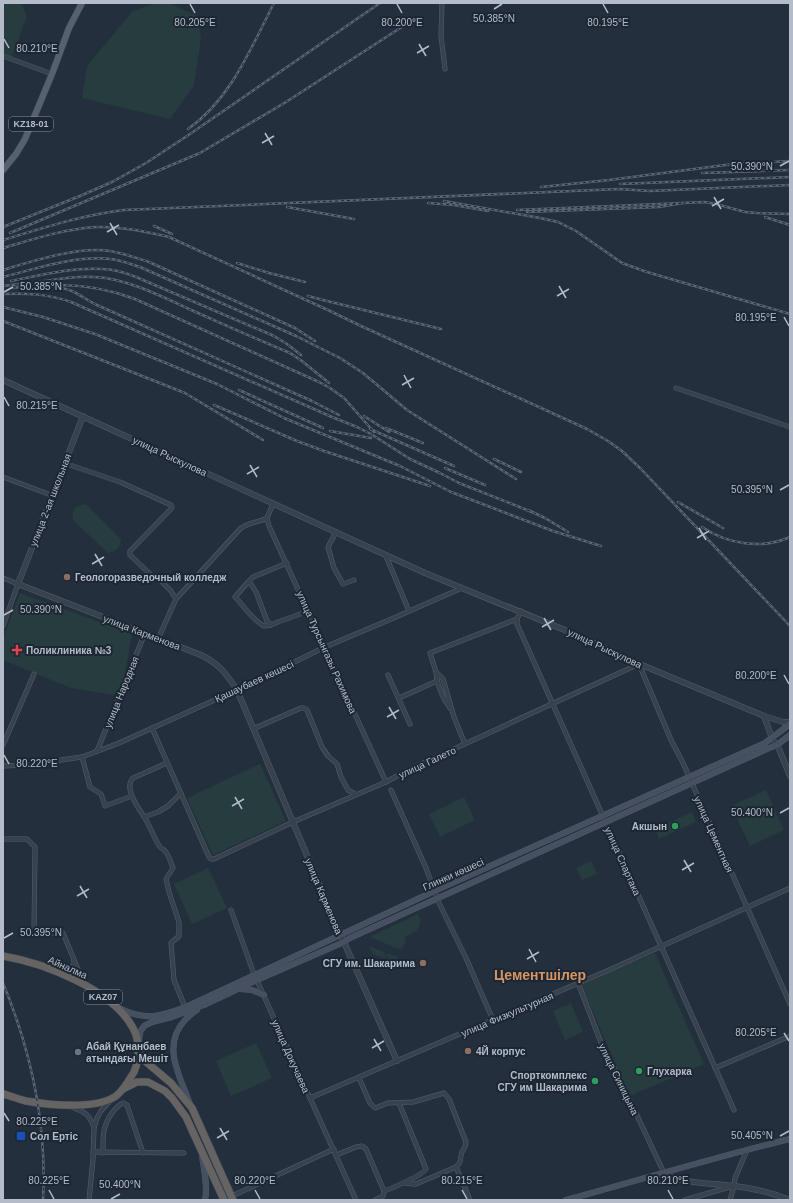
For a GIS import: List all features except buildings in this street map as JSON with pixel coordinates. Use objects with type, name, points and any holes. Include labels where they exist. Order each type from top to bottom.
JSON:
[{"type":"highway","name":"Айналма","points":[[3,956],[53,970],[84,984],[117,1007],[133,1027],[138,1048],[137,1063],[133,1072],[123,1089],[115,1097],[92,1104],[69,1105],[33,1102],[3,1094]]},
{"type":"highway","name":"KAZ07","points":[[138,1048],[145,1061],[153,1069],[163,1075],[192,1108],[233,1198]]},
{"type":"highway","name":"KAZ07","points":[[123,1089],[137,1082],[148,1082],[165,1091],[172,1098],[186,1117],[224,1200]]},
{"type":"main road","name":"KZ18-01","points":[[3,170],[16,154],[25,139],[69,28],[82,3]]},
{"type":"main road","name":"Глинки көшесі","points":[[117,1007],[128,1013],[141,1016],[154,1016],[170,1013],[344,942],[481,877],[606,822],[765,743],[790,723]]},
{"type":"main road","name":"Глинки көшесі","points":[[138,1048],[140,1032],[144,1026],[152,1022],[172,1017],[204,1005],[238,989],[256,977],[340,935],[435,891],[603,815],[777,745],[790,735]]},
{"type":"main road","points":[[238,989],[252,990],[264,996]]},
{"type":"main road","points":[[192,1108],[174,1062],[173,1050],[175,1035],[178,1029],[192,1013],[204,1005]]},
{"type":"main road","points":[[566,1200],[790,1139]]},
{"type":"main road","points":[[200,1148],[205,1171],[207,1192],[204,1200]]},
{"type":"street","points":[[442,3],[441,36],[445,69]]},
{"type":"street","points":[[3,56],[52,74]]},
{"type":"street","name":"улица Рыскулова","points":[[3,380],[425,573],[577,635],[638,664],[764,716],[790,723]]},
{"type":"street","points":[[676,388],[790,427]]},
{"type":"street","name":"улица 2-ая школьная","points":[[18,584],[51,495],[83,416]]},
{"type":"street","points":[[64,463],[120,482],[171,505],[171,509],[129,553],[151,576],[161,581],[171,591],[176,599]]},
{"type":"street","points":[[3,477],[51,495]]},
{"type":"street","points":[[158,639],[176,599],[240,529],[251,522],[267,520],[273,504]]},
{"type":"street","name":"улица Турсынгазы Рахимова","points":[[267,520],[386,782]]},
{"type":"street","points":[[336,532],[328,546],[334,568],[342,584],[354,580]]},
{"type":"street","points":[[386,556],[409,611]]},
{"type":"street","points":[[287,563],[258,575],[249,581],[235,597],[243,604],[250,615],[264,626],[271,625],[309,611]]},
{"type":"street","points":[[3,578],[18,584],[4,617],[3,626]]},
{"type":"street","points":[[249,581],[256,592],[267,621],[271,625]]},
{"type":"street","name":"улица Карменова","points":[[18,584],[200,655],[214,662],[228,676],[237,690],[340,935],[397,1061]]},
{"type":"street","name":"Қашаубаев көшесі","points":[[3,766],[27,765],[82,757],[119,743],[237,690],[325,647],[462,588]]},
{"type":"street","points":[[452,712],[442,696],[430,653],[517,619],[520,611]]},
{"type":"street","name":"улица Спартака","points":[[517,619],[553,704],[734,1110]]},
{"type":"street","name":"улица Народная","points":[[97,751],[145,633]]},
{"type":"street","name":"улица Галето","points":[[181,793],[209,857],[214,859],[355,794],[386,782],[638,664]]},
{"type":"street","name":"улица Цементная","points":[[638,664],[790,1004]]},
{"type":"street","points":[[436,672],[443,679],[452,712],[465,744]]},
{"type":"street","points":[[3,746],[34,674]]},
{"type":"street","points":[[388,675],[410,724]]},
{"type":"street","points":[[399,698],[437,681]]},
{"type":"street","points":[[253,729],[304,708],[307,710],[322,747],[328,756],[337,764],[341,777],[348,790],[355,794]]},
{"type":"street","points":[[764,716],[772,738],[777,745],[790,776]]},
{"type":"street","points":[[144,817],[158,812],[168,806],[181,793],[152,728]]},
{"type":"street","points":[[82,757],[90,787],[101,794],[105,806],[132,796]]},
{"type":"street","points":[[167,763],[133,778],[129,785],[132,796],[138,808],[160,847],[166,851],[172,868],[166,879],[177,913],[180,936],[171,943],[174,980],[185,1007]]},
{"type":"street","points":[[391,790],[437,898],[466,958],[493,1020]]},
{"type":"street","points":[[3,839],[27,839],[34,845],[34,933],[63,933],[84,984]]},
{"type":"street","name":"улица Физкультурная","points":[[310,1098],[609,970],[790,888]]},
{"type":"street","name":"улица Докучаева","points":[[231,910],[264,996],[356,1200]]},
{"type":"street","points":[[53,970],[69,969],[74,965],[74,958]]},
{"type":"street","name":"улица Синицына","points":[[578,982],[602,1045],[619,1077],[664,1173]]},
{"type":"street","points":[[715,1068],[790,1036]]},
{"type":"street","points":[[359,1078],[370,1103],[375,1108],[388,1103],[413,1102],[444,1093],[449,1099],[466,1142],[461,1154],[460,1163],[456,1168],[416,1184],[405,1183]]},
{"type":"street","points":[[89,1200],[94,1128],[101,1111],[115,1097]]},
{"type":"street","points":[[103,1153],[104,1129],[107,1120],[115,1108],[119,1104],[123,1103],[126,1105],[142,1153]]},
{"type":"street","points":[[384,1191],[405,1183],[411,1178],[425,1172],[426,1169],[399,1103]]},
{"type":"street","points":[[69,1105],[85,1112],[90,1118],[94,1128]]},
{"type":"street","points":[[336,1155],[356,1147],[362,1146],[366,1149],[384,1191],[383,1196],[375,1200]]},
{"type":"street","points":[[233,1198],[334,1149]]},
{"type":"street","points":[[730,1200],[735,1178],[747,1150]]},
{"type":"street","points":[[93,1152],[184,1153]]},
{"type":"street","points":[[456,1168],[470,1200]]},
{"type":"street","points":[[664,1173],[680,1180],[734,1186],[772,1193],[790,1200]]},
{"type":"street","points":[[685,1200],[734,1186]]},
{"type":"green space","points":[[3,3],[21,3],[27,16],[11,59],[3,56]]},
{"type":"green space","points":[[156,3],[169,3],[197,16],[201,38],[194,85],[170,119],[82,98],[87,66],[132,12]]},
{"type":"green space","points":[[86,504],[121,539],[116,550],[108,553],[73,520],[75,508]]},
{"type":"green space","points":[[20,593],[132,634],[121,696],[71,688],[3,660],[3,639]]},
{"type":"green space","points":[[260,764],[286,821],[213,855],[187,798]]},
{"type":"green space","points":[[766,790],[784,830],[750,846],[731,806]]},
{"type":"green space","points":[[464,797],[475,820],[440,837],[429,814]]},
{"type":"green space","name":"Акшын","points":[[692,812],[696,822],[659,839],[655,829]]},
{"type":"green space","points":[[591,861],[597,874],[582,880],[576,868]]},
{"type":"green space","points":[[208,868],[227,908],[192,924],[174,884]]},
{"type":"green space","points":[[418,914],[421,921],[417,931],[404,937],[406,941],[402,948],[399,949],[372,938],[371,936]]},
{"type":"green space","points":[[369,946],[384,952],[386,956],[385,959],[373,954]]},
{"type":"green space","points":[[386,953],[396,956],[398,959],[395,966],[392,968]]},
{"type":"green space","points":[[655,953],[704,1064],[630,1096],[581,985]]},
{"type":"green space","points":[[571,1003],[583,1032],[565,1040],[553,1011]]},
{"type":"green space","points":[[256,1043],[272,1078],[231,1096],[216,1061]]},
{"type":"railway","points":[[188,129],[203,117],[228,88],[248,55],[274,3]]},
{"type":"railway","points":[[3,227],[112,182],[146,163],[380,3]]},
{"type":"railway","points":[[10,233],[200,153],[286,102],[411,21]]},
{"type":"railway","points":[[541,187],[733,164],[790,161]]},
{"type":"railway","points":[[702,173],[790,170]]},
{"type":"railway","points":[[620,184],[790,177]]},
{"type":"railway","points":[[3,240],[78,219],[124,210],[619,189],[650,191],[790,185]]},
{"type":"railway","points":[[444,201],[558,222],[576,231],[622,263],[647,272],[790,314]]},
{"type":"railway","points":[[683,203],[704,202],[745,212],[790,214]]},
{"type":"railway","points":[[428,203],[454,205],[488,211]]},
{"type":"railway","points":[[517,210],[683,203],[659,207],[527,212]]},
{"type":"railway","points":[[287,207],[354,219]]},
{"type":"railway","points":[[765,217],[790,225]]},
{"type":"railway","points":[[154,226],[172,234]]},
{"type":"railway","points":[[3,248],[61,232],[96,227],[132,229],[169,237],[587,429],[622,451],[641,469],[790,626]]},
{"type":"railway","points":[[3,270],[70,252],[98,250],[125,254],[149,262],[295,328],[315,341]]},
{"type":"railway","points":[[3,277],[70,261],[97,258],[122,261],[140,267],[296,336],[340,358],[363,373],[407,410],[516,479]]},
{"type":"railway","points":[[237,263],[305,282]]},
{"type":"railway","points":[[11,281],[80,269],[107,269],[120,272],[136,277],[274,336],[301,355]]},
{"type":"railway","points":[[39,282],[87,277],[106,278],[130,284],[155,293],[290,353],[329,383]]},
{"type":"railway","points":[[3,286],[19,284]]},
{"type":"railway","points":[[60,285],[98,289],[135,299],[319,382],[344,398],[374,432]]},
{"type":"railway","points":[[13,288],[50,286],[72,291],[97,305],[312,401],[339,415]]},
{"type":"railway","points":[[3,294],[38,295],[54,297],[71,302],[357,427],[371,434],[410,459],[459,483],[532,512]]},
{"type":"railway","points":[[308,296],[441,329]]},
{"type":"railway","points":[[3,307],[43,317],[95,334],[217,384],[284,418],[400,466],[451,492],[553,531],[601,546]]},
{"type":"railway","points":[[3,321],[185,393],[263,440]]},
{"type":"railway","points":[[239,390],[323,428]]},
{"type":"railway","points":[[214,405],[297,441],[430,486]]},
{"type":"railway","points":[[364,416],[389,432]]},
{"type":"railway","points":[[386,428],[423,443]]},
{"type":"railway","points":[[370,429],[454,466]]},
{"type":"railway","points":[[330,431],[371,438]]},
{"type":"railway","points":[[494,459],[521,472]]},
{"type":"railway","points":[[445,468],[485,485]]},
{"type":"railway","points":[[678,502],[723,528]]},
{"type":"railway","points":[[528,510],[568,532]]},
{"type":"railway","points":[[702,527],[722,538],[745,543],[768,543],[790,537]]},
{"type":"railway","points":[[3,983],[22,1035],[35,1089],[42,1144],[44,1172],[43,1200]]},
{"type":"place","name":"Геологоразведочный колледж","points":[[67,577]]},
{"type":"place","name":"Поликлиника №3","points":[[17,650]]},
{"type":"place","name":"Акшын","points":[[675,826]]},
{"type":"place","name":"СГУ им. Шакарима","points":[[423,963]]},
{"type":"place","name":"4Й корпус","points":[[468,1051]]},
{"type":"place","name":"Абай Құнанбаев атындағы Мешіт","points":[[78,1052]]},
{"type":"place","name":"Глухарка","points":[[639,1071]]},
{"type":"place","name":"Спорткомплекс СГУ им Шакарима","points":[[595,1081]]},
{"type":"place","name":"Сол Ертіс","points":[[21,1136]]},
{"type":"district","name":"Цементшілер","points":[[540,975]]}]
